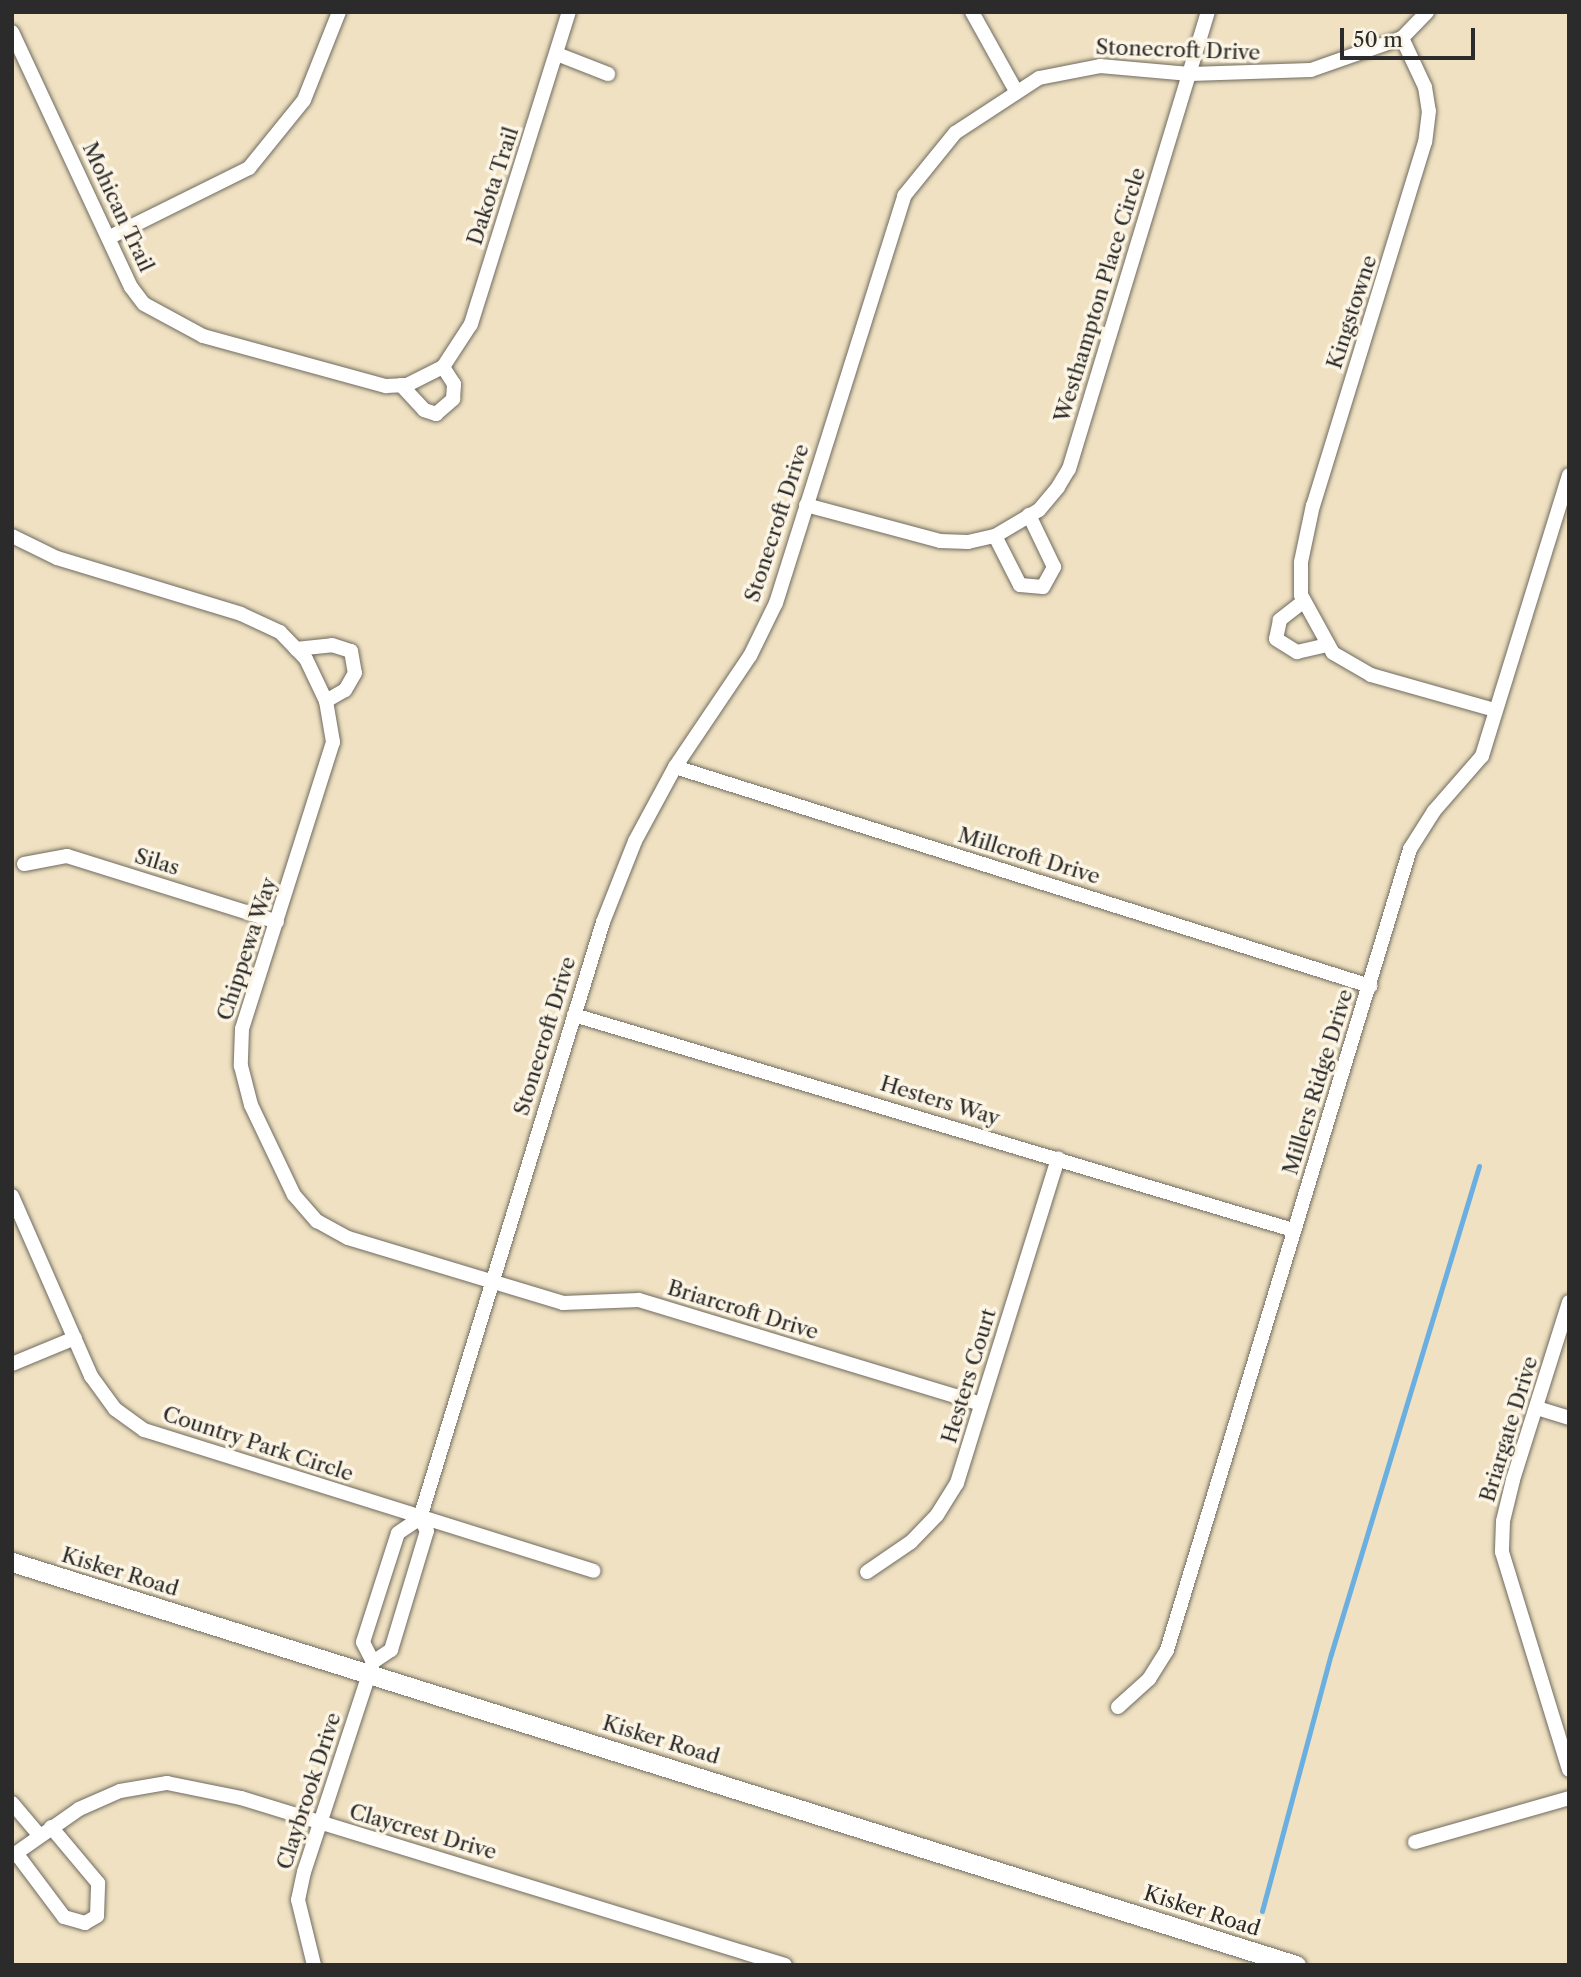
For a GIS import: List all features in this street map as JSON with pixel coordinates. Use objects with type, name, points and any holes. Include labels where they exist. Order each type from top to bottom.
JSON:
[{"type":"main road","name":"Kisker Road","points":[[12,1562],[372,1667],[1296,1965]]},
{"type":"street","points":[[110,237],[249,168],[304,100],[339,12]]},
{"type":"street","name":"Dakota Trail","points":[[443,367],[471,324],[569,12]]},
{"type":"street","points":[[972,12],[1016,92]]},
{"type":"street","name":"Westhampton Place Circle","points":[[806,505],[940,541],[968,542],[995,536],[1029,515],[1058,488],[1069,469],[1208,12]]},
{"type":"street","name":"Stonecroft Drive","points":[[372,1667],[391,1650],[427,1531],[420,1518],[490,1282],[574,1014],[635,841],[675,767],[750,656],[776,603],[904,195],[955,133],[1039,78],[1100,66],[1191,74],[1311,70],[1402,38],[1427,12]]},
{"type":"street","name":"Mohican Trail","points":[[12,32],[110,237],[131,287],[163,318],[203,336],[386,386],[401,385]]},
{"type":"street","name":"Kingstowne","points":[[1402,38],[1425,87],[1429,111],[1424,142],[1307,528],[1301,562],[1304,601],[1333,653],[1371,675],[1495,710]]},
{"type":"street","points":[[557,54],[608,74]]},
{"type":"street","points":[[443,367],[454,384],[453,399],[436,414],[424,410],[401,385],[443,367]]},
{"type":"street","name":"Millers Ridge Drive","points":[[1118,1707],[1149,1679],[1167,1650],[1410,849],[1434,811],[1482,756],[1569,475]]},
{"type":"street","points":[[995,536],[1020,586],[1043,587],[1054,567],[1029,515]]},
{"type":"street","name":"Chippewa Way","points":[[12,537],[57,558],[241,614],[280,632],[296,649],[326,701],[333,742],[242,1029],[241,1066],[269,1150],[294,1195],[317,1221],[348,1238],[490,1282]]},
{"type":"street","points":[[1304,601],[1280,620],[1276,639],[1297,652],[1328,645]]},
{"type":"street","points":[[296,649],[332,645],[351,651],[355,673],[345,690],[326,701]]},
{"type":"street","name":"Millcroft Drive","points":[[675,767],[1370,985]]},
{"type":"street","name":"Silas","points":[[24,864],[66,856],[277,922]]},
{"type":"street","name":"Hesters Way","points":[[574,1014],[1293,1230]]},
{"type":"street","name":"Hesters Court","points":[[867,1572],[911,1542],[937,1515],[957,1483],[1058,1158]]},
{"type":"street","name":"Country Park Circle","points":[[12,1196],[91,1376],[115,1409],[144,1430],[593,1571]]},
{"type":"street","name":"Briarcroft Drive","points":[[490,1282],[564,1303],[639,1300],[981,1404]]},
{"type":"street","name":"Briargate Drive","points":[[1569,1302],[1506,1510],[1502,1552],[1569,1770]]},
{"type":"street","points":[[12,1364],[75,1338]]},
{"type":"street","points":[[1537,1408],[1569,1418]]},
{"type":"street","points":[[372,1667],[363,1642],[390,1557],[398,1533],[420,1518]]},
{"type":"street","name":"Claybrook Drive","points":[[314,1965],[298,1900],[372,1667]]},
{"type":"street","name":"Claycrest Drive","points":[[45,1831],[98,1883],[97,1916],[85,1923],[64,1917],[14,1855],[45,1831],[120,1791],[167,1783],[242,1798],[320,1825],[785,1965]]},
{"type":"street","points":[[1415,1842],[1569,1798]]},
{"type":"street","points":[[12,1803],[45,1831]]},
{"type":"waterway","points":[[1262,1911],[1331,1654],[1479,1166]]}]
